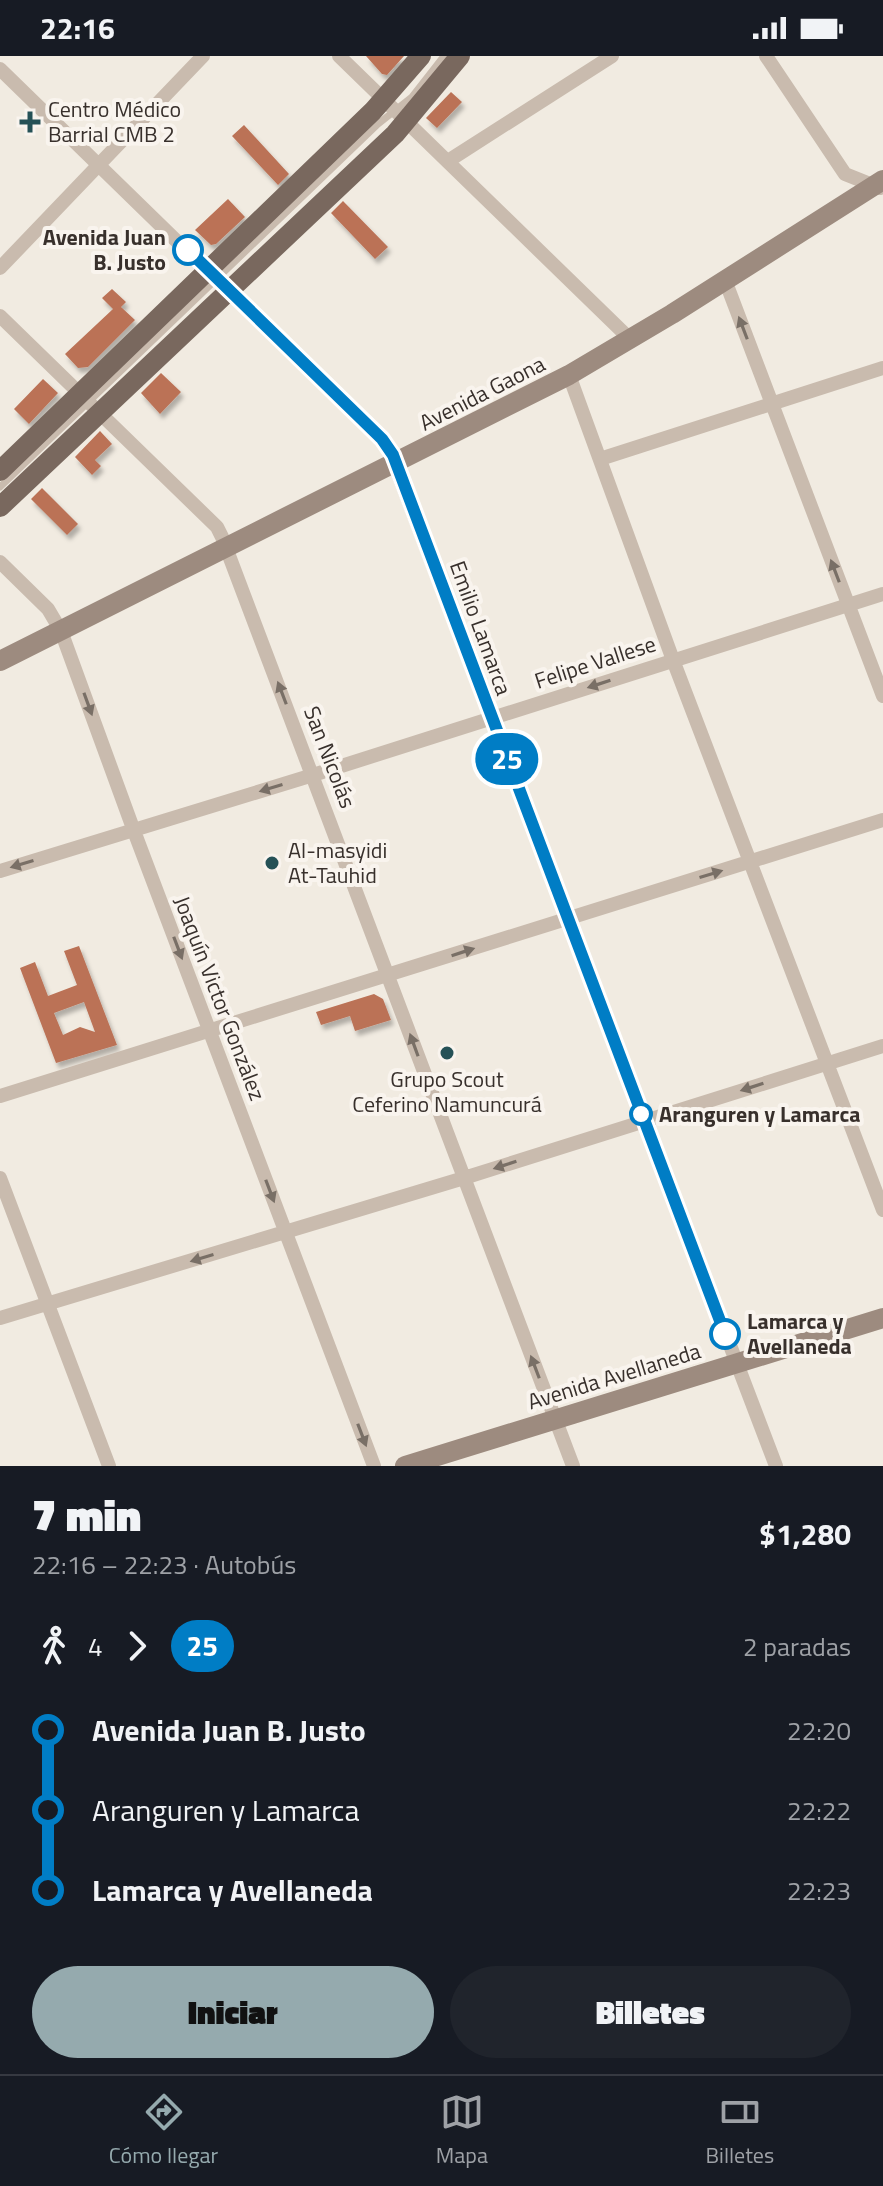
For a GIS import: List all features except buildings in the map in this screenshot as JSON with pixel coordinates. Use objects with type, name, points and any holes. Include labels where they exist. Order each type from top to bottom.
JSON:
[{"type":"main road","points":[[0,471],[91,403],[395,110],[421,56]]},
{"type":"main road","points":[[0,507],[91,403],[395,110],[460,56]]},
{"type":"main road","name":"Avenida Gaona","points":[[0,661],[569,375],[880,185]]},
{"type":"main road","name":"Avenida Avellaneda","points":[[405,1466],[883,1318]]},
{"type":"street","points":[[0,268],[203,56]]},
{"type":"street","points":[[339,56],[630,339]]},
{"type":"street","points":[[448,161],[612,56]]},
{"type":"street","points":[[766,56],[845,174],[880,185]]},
{"type":"street","name":"Emilio Lamarca","points":[[0,69],[382,439],[396,464],[776,1466]]},
{"type":"street","points":[[725,280],[883,696]]},
{"type":"street","name":"San Nicolás","points":[[0,316],[217,527],[573,1466]]},
{"type":"street","points":[[600,459],[883,368]]},
{"type":"street","points":[[569,375],[673,660],[883,1210]]},
{"type":"street","name":"Joaquín Victor González","points":[[0,562],[48,609],[61,631],[374,1466]]},
{"type":"street","name":"Felipe Vallese","points":[[0,871],[883,594]]},
{"type":"street","points":[[0,1096],[883,820]]},
{"type":"street","points":[[0,1318],[286,1233],[883,1046]]},
{"type":"street","points":[[0,1178],[109,1466]]},
{"type":"lane","points":[[395,110],[412,97],[444,56]]},
{"type":"lane","points":[[0,487],[91,403]]},
{"type":"bus line","name":"25","points":[[188,250],[382,439],[393,455],[725,1334]]},
{"type":"place","name":"Centro Médico Barrial CMB 2","points":[[30,122]]},
{"type":"place","name":"Avenida Juan B. Justo","points":[[188,250]]},
{"type":"place","name":"Al-masyidi At-Tauhid","points":[[272,863]]},
{"type":"place","name":"Grupo Scout Ceferino Namuncurá","points":[[447,1053]]},
{"type":"place","name":"Aranguren y Lamarca","points":[[641,1114]]},
{"type":"place","name":"Lamarca y Avellaneda","points":[[725,1334]]}]
